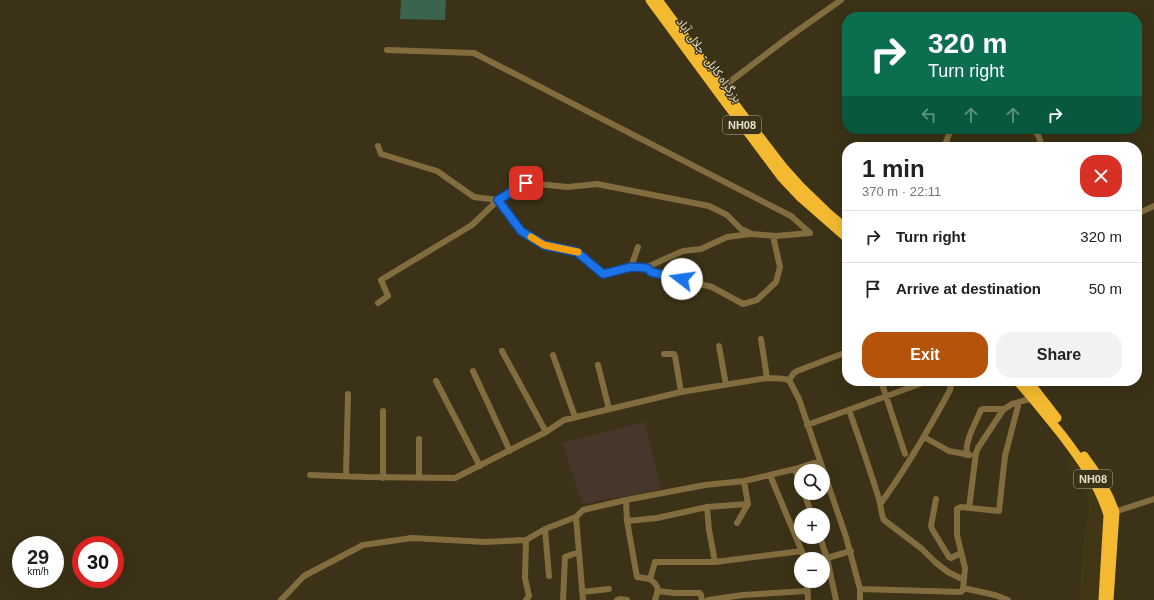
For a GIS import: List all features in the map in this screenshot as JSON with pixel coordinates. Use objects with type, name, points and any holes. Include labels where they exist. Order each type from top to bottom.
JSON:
[{"type":"highway","name":"بزرگراه کابل- جلال آباد","points":[[650,0],[782,178],[799,196],[842,234]]},
{"type":"highway","name":"بزرگراه کابل- جلال آباد","points":[[658,0],[742,115],[783,167],[801,187],[842,226]]},
{"type":"highway","name":"NH08","points":[[1022,386],[1033,398],[1081,460],[1111,513],[1103,600]]},
{"type":"highway","name":"NH08","points":[[1032,386],[1094,468],[1111,500],[1109,600]]},
{"type":"street","points":[[723,87],[786,39],[841,0]]},
{"type":"street","points":[[378,146],[381,154],[437,171],[474,197],[498,200],[521,231],[544,245],[577,252],[603,274],[631,267],[647,268],[683,251],[701,248],[727,237],[752,234],[773,236],[810,233],[791,216],[474,53],[387,50]]},
{"type":"street","points":[[378,302],[388,296],[381,280],[472,225],[498,200],[526,183],[568,186],[597,184],[709,206],[727,215],[741,228],[752,234]]},
{"type":"street","points":[[1142,212],[1154,206]]},
{"type":"street","points":[[647,268],[651,272],[712,287],[744,304],[757,300],[776,282],[780,267],[773,236]]},
{"type":"street","points":[[631,267],[638,247]]},
{"type":"street","points":[[761,339],[767,378]]},
{"type":"street","points":[[719,346],[726,385]]},
{"type":"street","points":[[502,351],[546,432]]},
{"type":"street","points":[[664,354],[674,354],[676,356],[681,392]]},
{"type":"street","points":[[789,380],[797,371],[842,354]]},
{"type":"street","points":[[553,355],[575,417]]},
{"type":"street","points":[[598,365],[609,409]]},
{"type":"street","points":[[472,371],[510,451]]},
{"type":"street","points":[[310,475],[383,478],[455,478],[546,432],[564,420],[681,392],[767,378],[789,380]]},
{"type":"street","points":[[789,380],[799,399],[851,551],[860,589],[860,600]]},
{"type":"street","points":[[436,381],[480,466]]},
{"type":"street","points":[[883,386],[905,454]]},
{"type":"street","points":[[808,424],[913,386]]},
{"type":"street","points":[[881,503],[924,437],[951,386]]},
{"type":"street","points":[[346,476],[348,394]]},
{"type":"street","points":[[967,455],[966,450],[970,435],[981,410],[1004,409],[1018,402],[1033,398]]},
{"type":"street","points":[[860,589],[961,592],[963,588],[965,568],[957,535],[957,509],[961,507],[1000,511],[1005,456],[1018,402]]},
{"type":"street","points":[[970,508],[978,448],[1004,409]]},
{"type":"street","points":[[849,410],[881,503],[882,518],[922,549],[948,572],[964,580]]},
{"type":"street","points":[[383,411],[383,478]]},
{"type":"street","points":[[924,437],[949,451],[976,456]]},
{"type":"street","points":[[419,439],[419,478]]},
{"type":"street","points":[[811,464],[820,461]]},
{"type":"street","points":[[281,600],[304,576],[363,545],[412,538],[485,542],[526,540],[545,529],[576,517],[583,510],[705,485],[744,481],[794,469]]},
{"type":"street","points":[[650,579],[655,562],[715,562],[802,551],[770,475]]},
{"type":"street","points":[[737,523],[748,504],[744,481]]},
{"type":"street","points":[[936,499],[932,529],[948,557],[951,558],[961,553]]},
{"type":"street","points":[[1111,513],[1154,499]]},
{"type":"street","points":[[626,500],[627,521],[637,577],[650,579],[658,587],[655,600]]},
{"type":"street","points":[[627,521],[657,518],[707,507],[748,504]]},
{"type":"street","points":[[707,507],[709,530],[715,562]]},
{"type":"street","points":[[576,517],[583,600]]},
{"type":"street","points":[[545,529],[549,576]]},
{"type":"street","points":[[526,540],[524,578],[529,596],[526,600]]},
{"type":"street","points":[[830,557],[851,551]]},
{"type":"street","points":[[564,600],[565,557],[578,552]]},
{"type":"street","points":[[830,572],[836,600]]},
{"type":"street","points":[[807,588],[808,600]]},
{"type":"street","points":[[963,588],[995,595],[1008,600]]},
{"type":"street","points":[[582,592],[609,589]]},
{"type":"street","points":[[658,591],[700,593],[702,600]]},
{"type":"street","points":[[708,600],[742,595],[807,591]]},
{"type":"street","points":[[675,593],[675,600]]},
{"type":"street","points":[[776,593],[776,600]]},
{"type":"street","points":[[617,600],[627,600]]},
{"type":"shaded area","points":[[644,422],[662,489],[582,504],[562,443]]},
{"type":"shaded area","points":[[1071,457],[1099,497],[1103,512],[1105,525],[1099,600],[1080,600],[1082,548],[1090,501],[1067,463]]},
{"type":"green space","points":[[401,0],[446,0],[445,20],[400,19]]},
{"type":"slow traffic","points":[[531,237],[544,245],[578,252]]},
{"type":"route","points":[[526,183],[498,200],[521,231],[544,245],[577,252],[603,274],[631,267],[647,268],[651,272],[682,279]]}]
